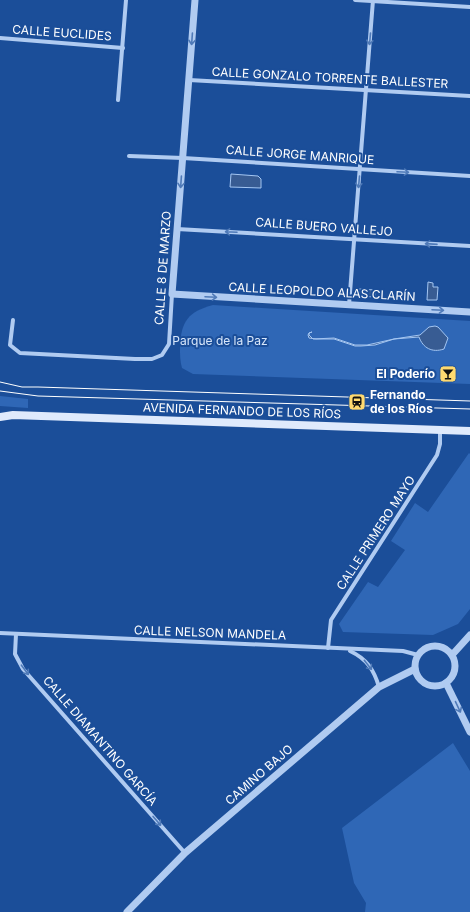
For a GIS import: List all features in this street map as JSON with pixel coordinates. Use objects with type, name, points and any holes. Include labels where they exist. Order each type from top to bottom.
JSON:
[{"type":"main road","name":"AVENIDA FERNANDO DE LOS RÍOS","points":[[0,412],[12,415]]},
{"type":"main road","name":"AVENIDA FERNANDO DE LOS RÍOS","points":[[0,417],[12,415],[470,431]]},
{"type":"street","points":[[118,100],[126,0]]},
{"type":"street","name":"CALLE 8 DE MARZO","points":[[13,320],[10,344],[20,353],[152,359],[162,355],[169,344],[195,0]]},
{"type":"street","points":[[355,0],[373,0],[470,8]]},
{"type":"street","points":[[349,305],[373,0]]},
{"type":"street","name":"CALLE EUCLIDES","points":[[0,38],[123,48]]},
{"type":"street","name":"CALLE GONZALO TORRENTE BALLESTER","points":[[189,80],[470,96]]},
{"type":"street","name":"CALLE JORGE MANRIQUE","points":[[129,156],[470,176]]},
{"type":"street","name":"CALLE BUERO VALLEJO","points":[[177,228],[470,246]]},
{"type":"street","name":"CALLE LEOPOLDO ALAS CLARÍN","points":[[172,294],[470,312]]},
{"type":"street","name":"CALLE PRIMERO MAYO","points":[[328,648],[331,620],[438,456],[440,430]]},
{"type":"street","name":"CALLE NELSON MANDELA","points":[[0,633],[348,650],[404,651],[418,655]]},
{"type":"street","name":"CALLE DIAMANTINO GARCÍA","points":[[16,634],[15,654],[23,669],[185,853]]},
{"type":"street","points":[[452,655],[470,635]]},
{"type":"street","points":[[435,645],[442,647],[449,651],[452,655],[455,666],[454,672],[446,683],[435,686],[420,679],[415,669],[415,663],[418,655],[426,647],[435,645]]},
{"type":"street","points":[[348,650],[357,654],[367,662],[376,676],[379,687]]},
{"type":"street","name":"CAMINO BAJO","points":[[127,912],[185,853],[379,687],[415,669]]},
{"type":"street","points":[[446,683],[470,732]]},
{"type":"green space","name":"Parque de la Paz","points":[[213,305],[470,321],[470,384],[193,374],[182,368],[181,365],[180,347],[182,330],[184,324],[192,315],[197,311]]},
{"type":"green space","points":[[0,396],[28,399],[28,408],[0,406]]},
{"type":"green space","points":[[469,453],[470,609],[458,624],[433,635],[343,632],[339,624],[368,582],[378,587],[405,550],[391,541],[415,503],[428,512]]},
{"type":"green space","points":[[453,743],[470,771],[470,912],[365,912],[366,903],[354,883],[342,828]]},
{"type":"shaded area","points":[[231,174],[258,176],[261,179],[261,188],[230,187]]},
{"type":"shaded area","points":[[428,282],[433,283],[433,287],[438,287],[437,300],[427,300]]},
{"type":"shaded area","points":[[359,289],[375,290],[375,297],[359,296]]},
{"type":"shaded area","points":[[435,326],[438,327],[448,338],[444,349],[440,350],[428,349],[419,337],[394,339],[420,335],[429,327]]},
{"type":"shaded area","points":[[334,338],[355,345],[367,345],[394,339],[375,345],[355,346],[334,339],[315,339]]},
{"type":"tram line","points":[[0,382],[22,387],[470,401]]},
{"type":"tram line","points":[[0,391],[38,396],[470,409]]},
{"type":"place","name":"El Poderío","points":[[448,374]]},
{"type":"place","name":"Fernando de los Ríos","points":[[357,402]]}]
